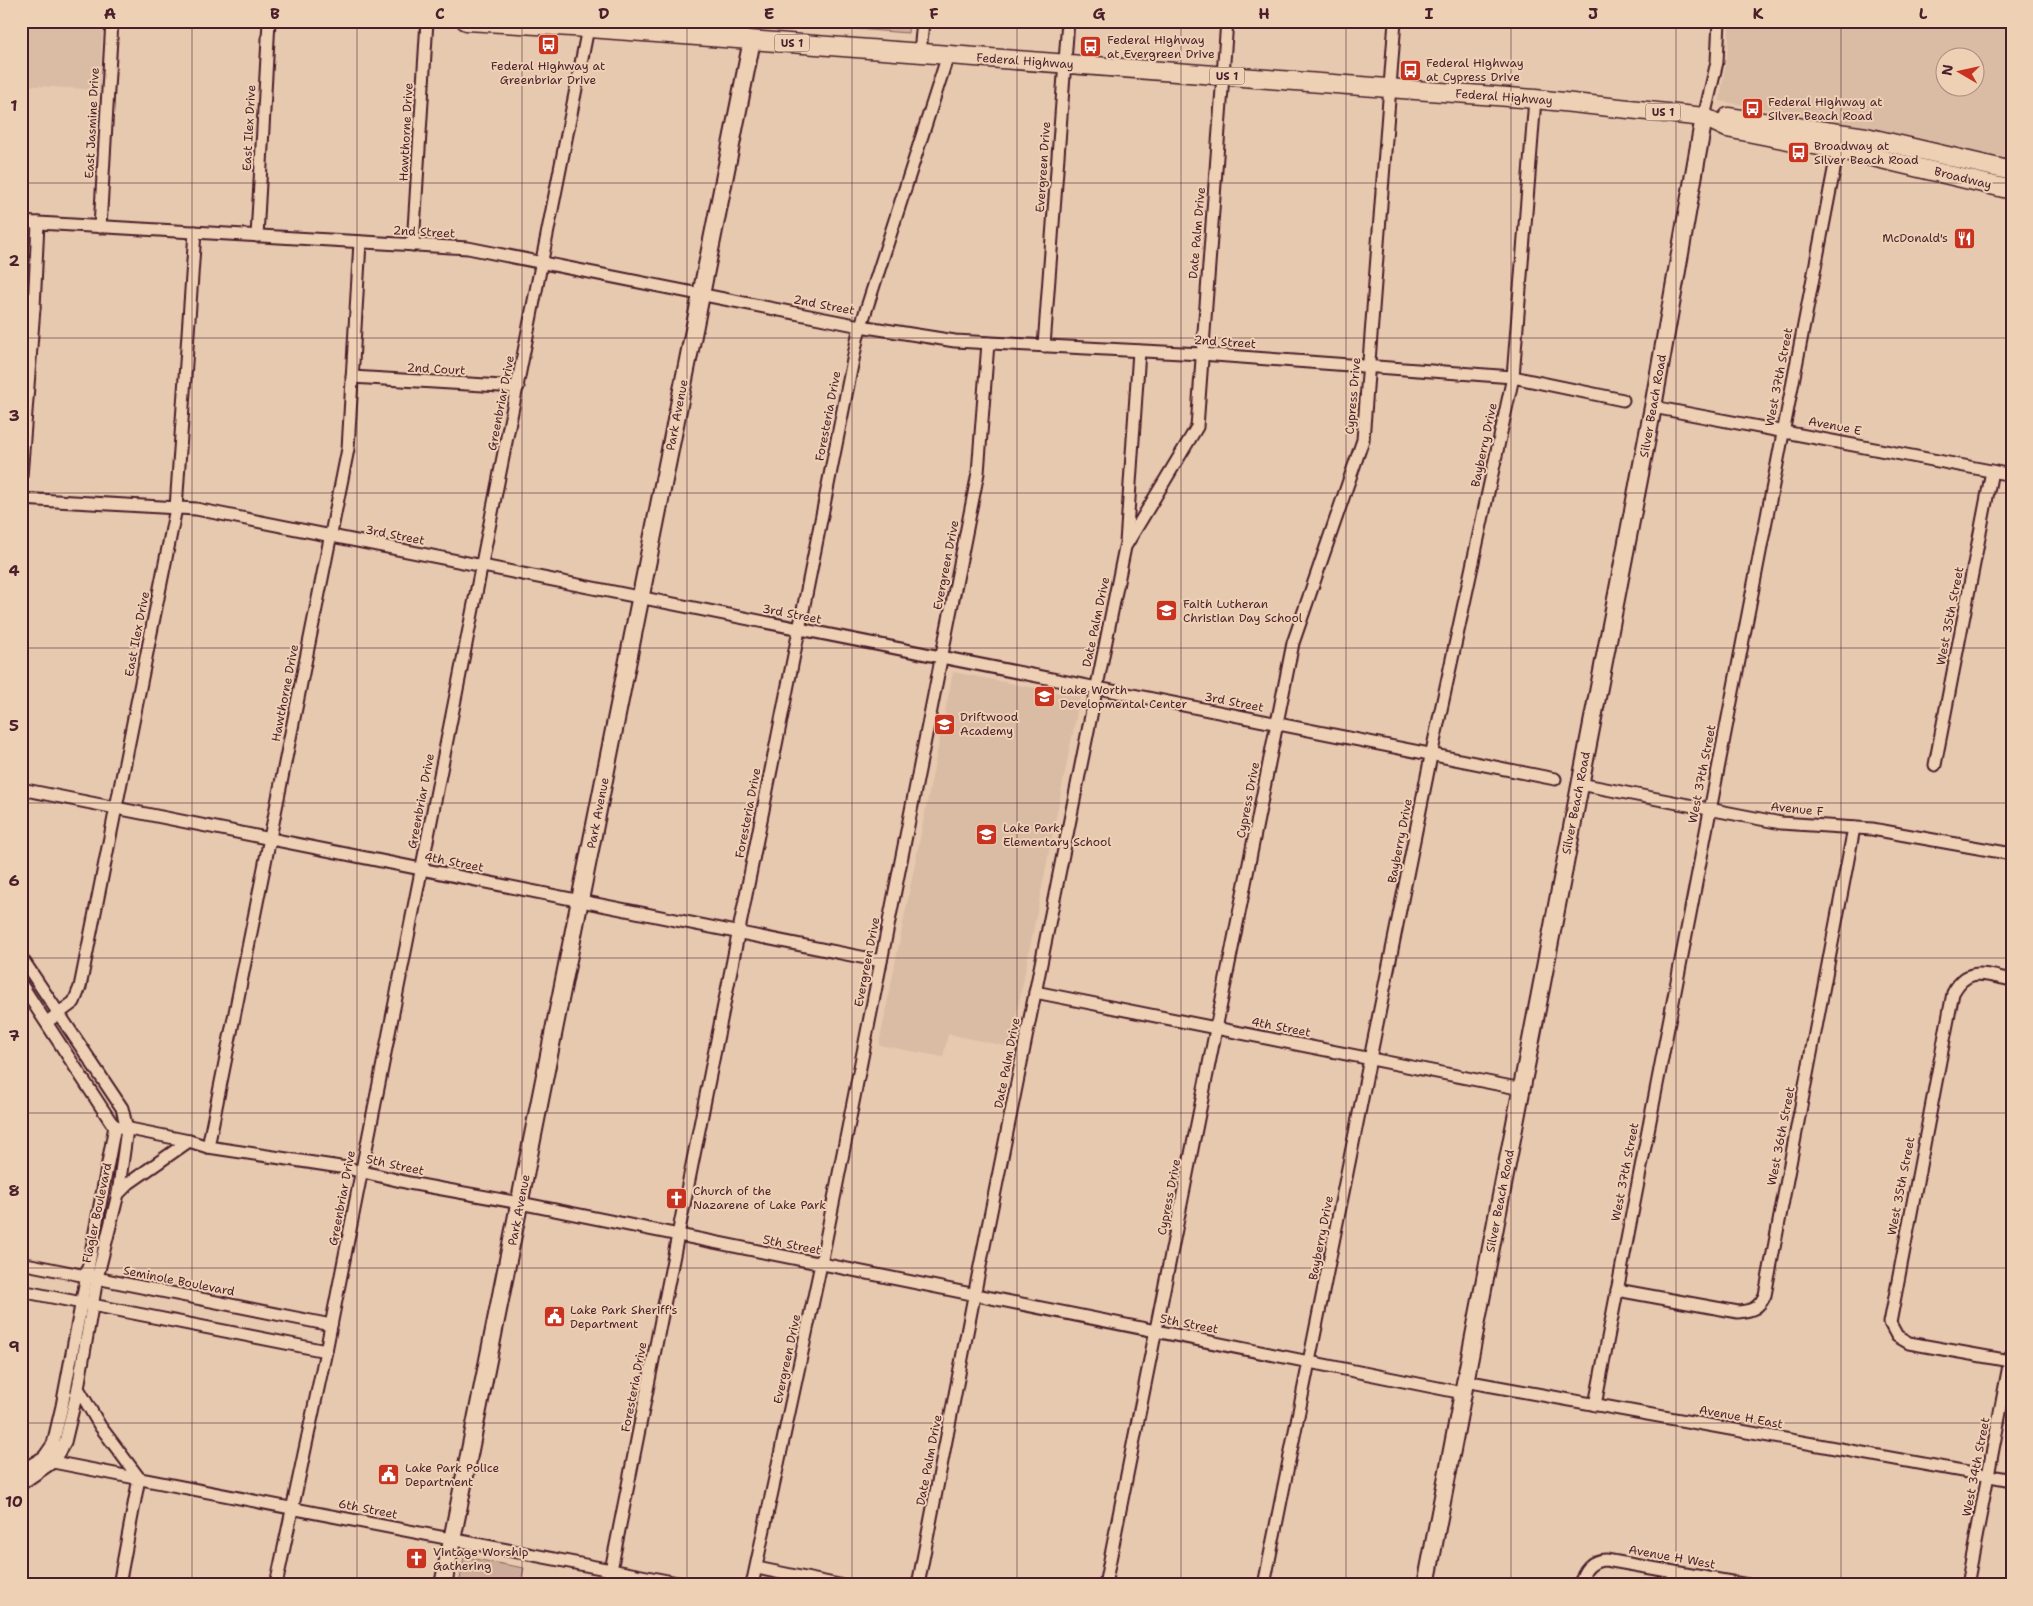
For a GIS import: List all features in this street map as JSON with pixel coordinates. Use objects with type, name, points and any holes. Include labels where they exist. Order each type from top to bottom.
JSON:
[{"type":"main road","name":"Federal Highway","points":[[466,21],[589,25],[752,40],[1535,99],[1707,118]]},
{"type":"main road","name":"Broadway","points":[[1707,118],[1730,117],[1866,136],[2012,172]]},
{"type":"main road","name":"Broadway","points":[[1707,118],[1727,128],[1910,165],[2012,190]]},
{"type":"main road","points":[[1910,165],[1921,160],[2001,179],[2007,178],[2012,172]]},
{"type":"street","name":"East Jasmine Drive","points":[[100,227],[112,21]]},
{"type":"street","name":"East Ilex Drive","points":[[256,236],[269,21]]},
{"type":"street","name":"Hawthorne Drive","points":[[413,245],[427,21]]},
{"type":"street","points":[[920,53],[923,21]]},
{"type":"street","name":"Evergreen Drive","points":[[1044,346],[1068,21]]},
{"type":"street","name":"Date Palm Drive","points":[[1125,547],[1197,427],[1227,21]]},
{"type":"street","name":"Cypress Drive","points":[[1105,1585],[1293,643],[1363,440],[1395,21]]},
{"type":"street","name":"Silver Beach Road","points":[[1426,1585],[1653,407],[1717,62],[1719,21]]},
{"type":"street","name":"Greenbriar Drive","points":[[276,1585],[326,1351],[589,25]]},
{"type":"street","name":"Park Avenue","points":[[443,1585],[752,40]]},
{"type":"street","name":"Foresteria Drive","points":[[608,1585],[860,326],[948,55]]},
{"type":"street","name":"Bayberry Drive","points":[[1264,1585],[1431,756],[1513,377],[1535,99]]},
{"type":"street","name":"West 37th Street","points":[[1594,1405],[1782,430],[1838,150]]},
{"type":"street","name":"2nd Street","points":[[21,222],[468,248],[860,326],[955,341],[1201,354],[1513,377],[1623,400]]},
{"type":"street","points":[[21,477],[34,308],[38,223]]},
{"type":"street","name":"East Ilex Drive","points":[[47,1022],[74,1002],[80,987],[176,508],[195,232]]},
{"type":"street","name":"Hawthorne Drive","points":[[208,1147],[348,449],[360,242]]},
{"type":"street","points":[[21,308],[34,308]]},
{"type":"street","name":"Evergreen Drive","points":[[752,1585],[820,1264],[978,473],[988,343]]},
{"type":"street","name":"Date Palm Drive","points":[[918,1585],[974,1295],[1125,547],[1139,351]]},
{"type":"street","name":"2nd Court","points":[[352,378],[518,387]]},
{"type":"street","name":"Avenue E","points":[[1653,407],[2012,475]]},
{"type":"street","name":"West 35th Street","points":[[1935,765],[1992,471]]},
{"type":"street","name":"3rd Street","points":[[21,499],[196,509],[1431,756],[1555,779]]},
{"type":"street","name":"Avenue F","points":[[1580,784],[1781,823],[1872,829],[2012,854]]},
{"type":"street","name":"4th Street","points":[[21,789],[881,961]]},
{"type":"street","name":"West 36th Street","points":[[1617,1290],[1738,1312],[1750,1311],[1762,1302],[1765,1295],[1854,828]]},
{"type":"street","name":"Flagler Boulevard","points":[[21,957],[122,1108],[118,1194],[92,1277]]},
{"type":"street","name":"West 35th Street","points":[[2011,1357],[1909,1342],[1896,1336],[1890,1322],[1953,993],[1959,981],[1972,974],[2012,980]]},
{"type":"street","points":[[21,984],[111,1122],[121,1127]]},
{"type":"street","name":"4th Street","points":[[1035,992],[1522,1089]]},
{"type":"street","name":"Flagler Boulevard","points":[[49,1460],[87,1304],[121,1127]]},
{"type":"street","name":"5th Street","points":[[121,1127],[189,1141],[208,1147],[347,1168],[409,1183],[520,1203],[1310,1362],[1464,1387]]},
{"type":"street","points":[[118,1194],[129,1183],[189,1141]]},
{"type":"street","name":"Seminole Boulevard","points":[[21,1263],[331,1325]]},
{"type":"street","points":[[21,1290],[326,1351]]},
{"type":"street","name":"Flagler Boulevard","points":[[21,1484],[49,1460],[65,1442],[78,1388],[87,1304]]},
{"type":"street","name":"West 34th Street","points":[[1967,1585],[2011,1357]]},
{"type":"street","name":"Avenue H East","points":[[1464,1387],[1594,1405],[2012,1480]]},
{"type":"street","points":[[78,1388],[100,1426],[139,1478],[118,1585]]},
{"type":"street","name":"Flagler Boulevard","points":[[21,1471],[49,1460]]},
{"type":"street","name":"6th Street","points":[[49,1460],[688,1585]]},
{"type":"street","name":"Avenue H West","points":[[1580,1585],[1584,1572],[1592,1563],[1606,1560],[1711,1581],[1748,1585]]},
{"type":"street","points":[[757,1568],[839,1585]]},
{"type":"shaded area","points":[[21,21],[103,21],[99,90],[21,85]]},
{"type":"shaded area","points":[[748,21],[909,21],[908,33]]},
{"type":"shaded area","points":[[1729,21],[2012,21],[2012,161],[1880,129],[1720,101],[1729,40]]},
{"type":"shaded area","points":[[21,228],[30,232],[28,294],[21,301]]},
{"type":"shaded area","name":"Lake Park Elementary School","points":[[953,672],[1080,697],[1010,1047],[948,1034],[943,1057],[879,1045]]},
{"type":"shaded area","points":[[464,1557],[524,1568],[520,1585],[459,1585]]},
{"type":"place","name":"Federal Highway at Greenbriar Drive","points":[[548,45]]},
{"type":"place","name":"Federal Highway at Evergreen Drive","points":[[1091,47]]},
{"type":"place","name":"Federal Highway at Cypress Drive","points":[[1410,70]]},
{"type":"place","name":"Federal Highway at Silver Beach Road","points":[[1752,109]]},
{"type":"place","name":"Broadway at Silver Beach Road","points":[[1798,153]]},
{"type":"place","name":"McDonald's","points":[[1964,238]]},
{"type":"place","name":"Faith Lutheran Christian Day School","points":[[1167,611]]},
{"type":"place","name":"Lake Worth Developmental Center","points":[[1044,697]]},
{"type":"place","name":"Driftwood Academy","points":[[944,724]]},
{"type":"place","name":"Lake Park Elementary School","points":[[987,835]]},
{"type":"place","name":"Church of the Nazarene of Lake Park","points":[[677,1198]]},
{"type":"place","name":"Lake Park Sheriff's Department","points":[[554,1317]]},
{"type":"place","name":"Lake Park Police Department","points":[[389,1475]]},
{"type":"place","name":"Vintage Worship Gathering","points":[[417,1559]]}]
